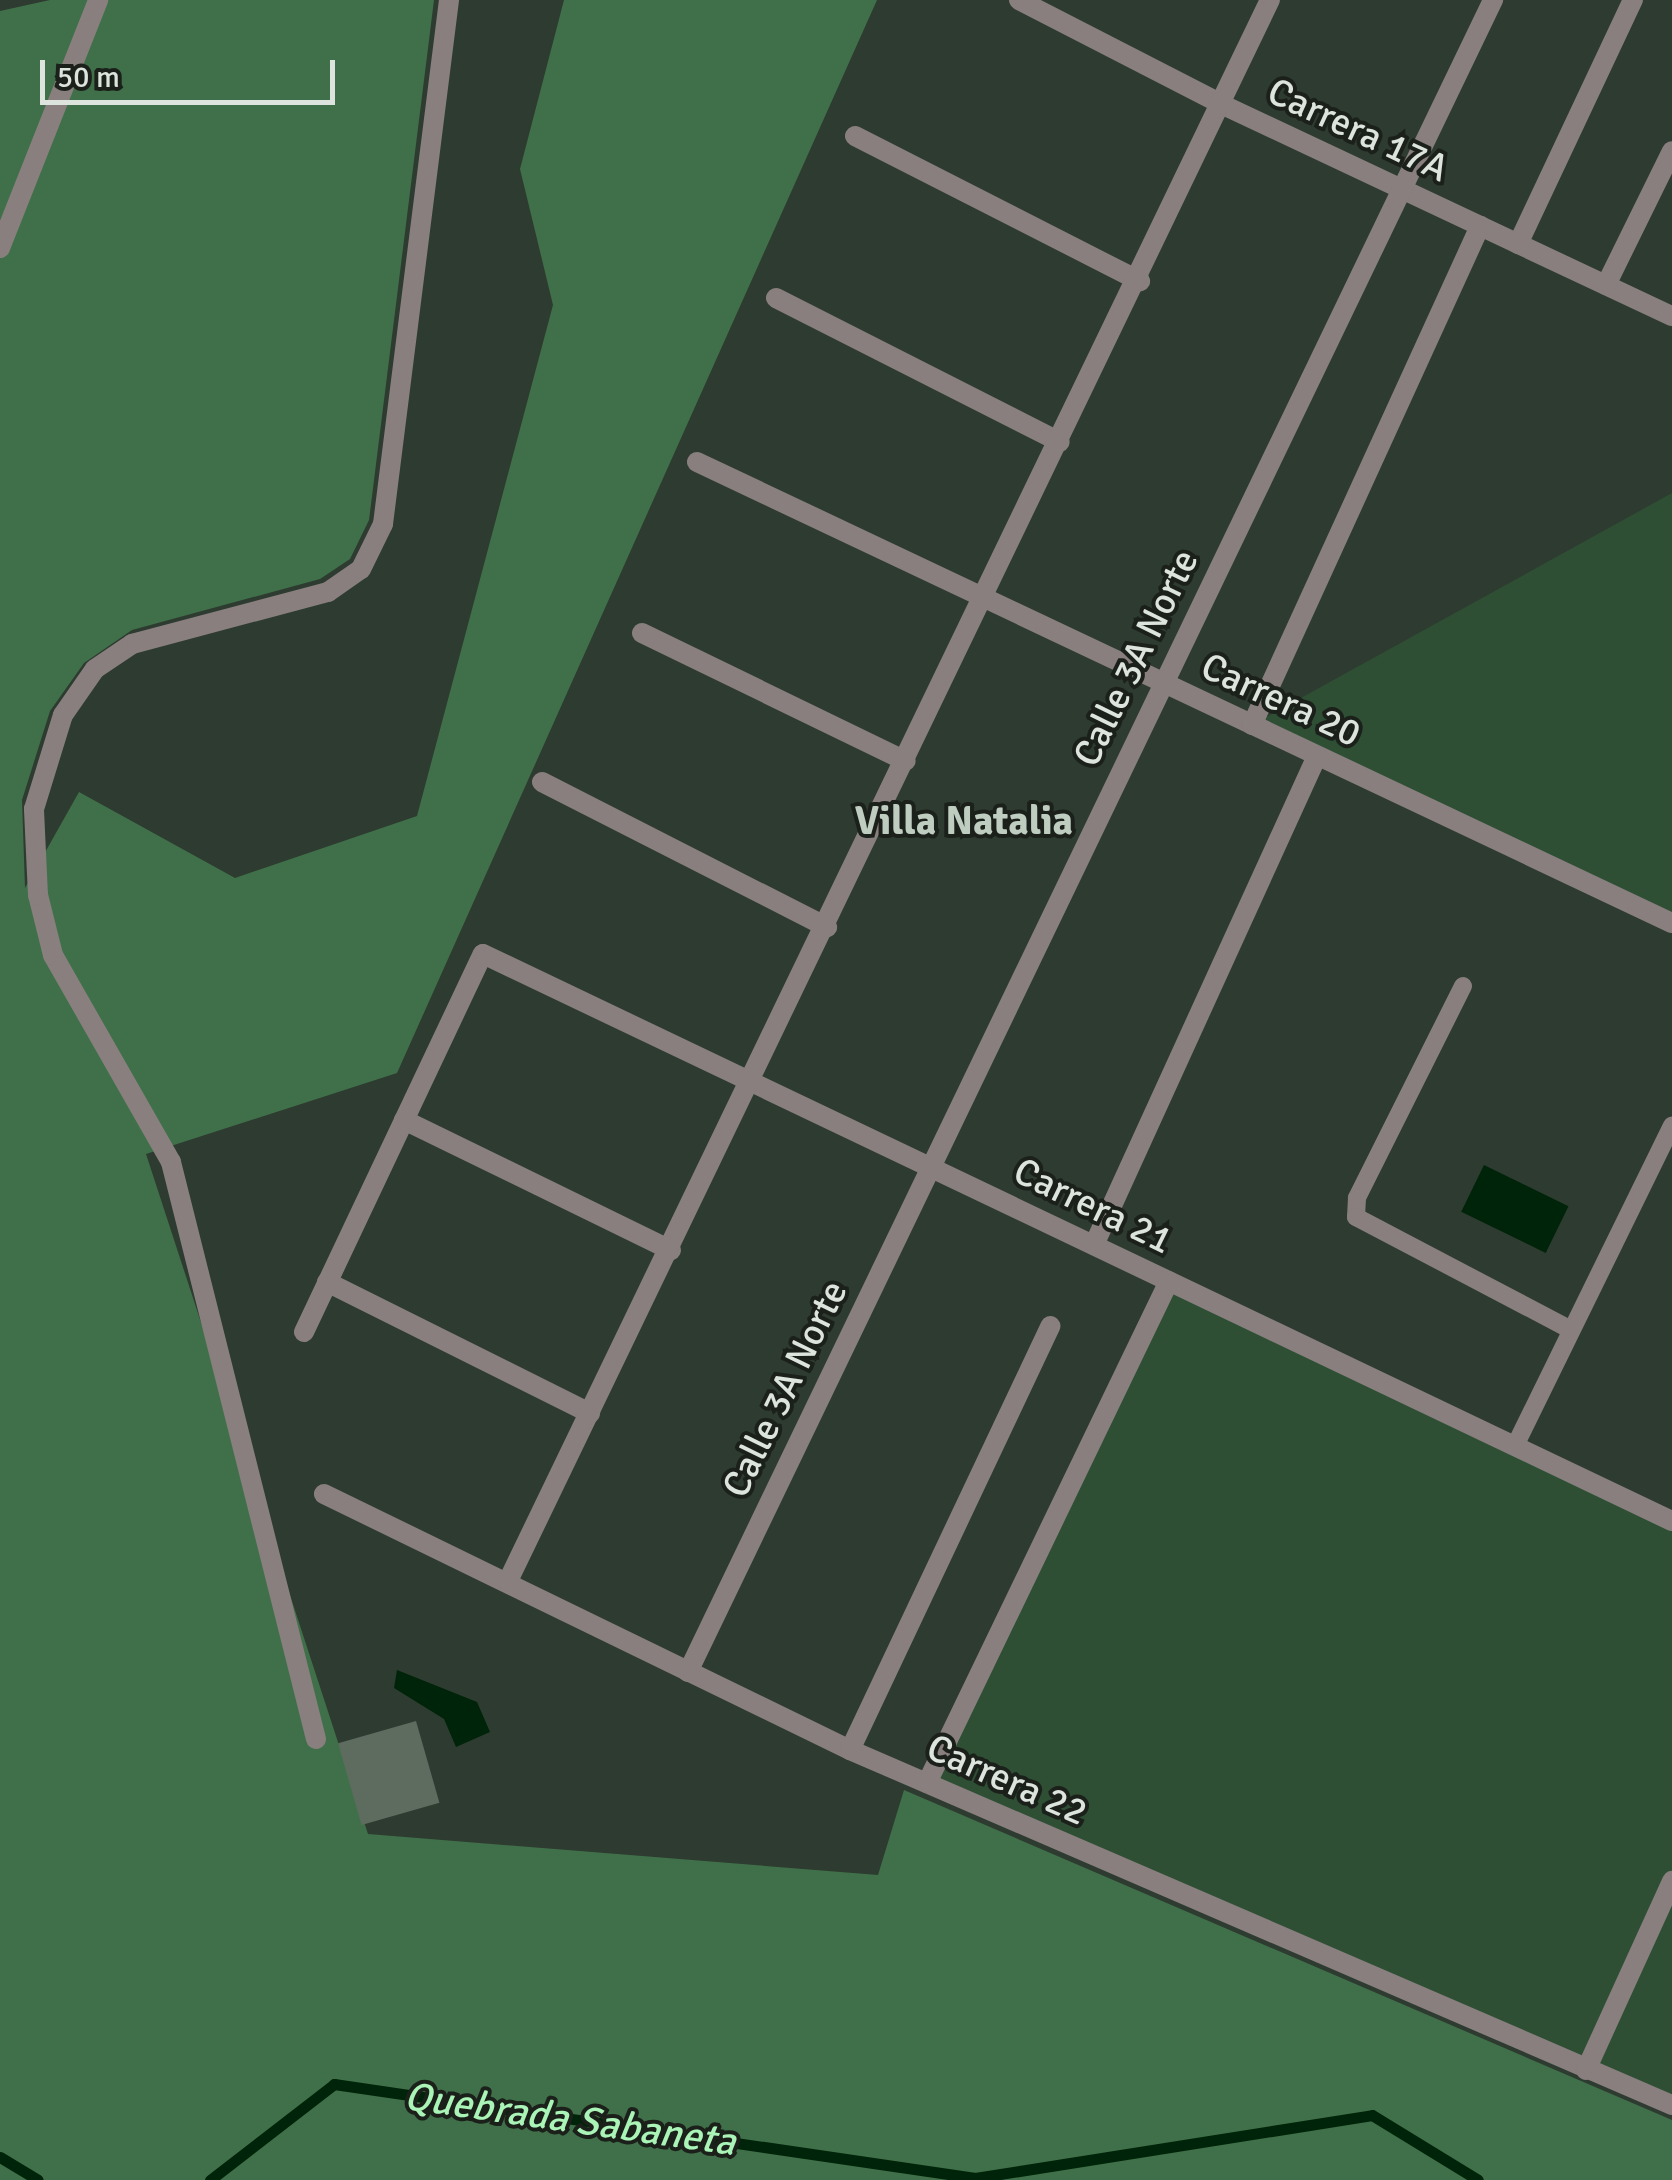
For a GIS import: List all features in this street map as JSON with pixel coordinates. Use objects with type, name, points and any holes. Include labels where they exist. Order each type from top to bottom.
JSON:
[{"type":"street","points":[[0,248],[98,0]]},
{"type":"street","points":[[316,1739],[170,1162],[53,955],[38,894],[34,809],[63,715],[96,670],[132,644],[328,592],[361,569],[383,524],[449,0]]},
{"type":"street","name":"Carrera 17A","points":[[1019,0],[1222,104],[1672,316]]},
{"type":"street","points":[[508,1581],[1140,281],[1270,0]]},
{"type":"street","name":"Calle 3A Norte","points":[[688,1672],[1493,0]]},
{"type":"street","points":[[1518,244],[1633,0]]},
{"type":"street","points":[[856,136],[1140,281]]},
{"type":"street","points":[[1606,285],[1672,151]]},
{"type":"street","points":[[1252,725],[1480,226]]},
{"type":"street","points":[[776,298],[1060,442]]},
{"type":"street","name":"Carrera 20","points":[[697,462],[1672,923]]},
{"type":"street","points":[[642,633],[906,761]]},
{"type":"street","points":[[1094,1245],[1317,756]]},
{"type":"street","points":[[542,782],[827,927]]},
{"type":"street","name":"Carrera 21","points":[[404,1120],[483,954],[1672,1522]]},
{"type":"street","points":[[304,1332],[404,1120],[671,1250]]},
{"type":"street","points":[[927,1783],[1169,1281]]},
{"type":"street","points":[[328,1282],[590,1413]]},
{"type":"street","points":[[850,1750],[1050,1326]]},
{"type":"street","name":"Carrera 22","points":[[324,1494],[850,1750],[1672,2105]]},
{"type":"street","points":[[1586,2070],[1672,1881]]},
{"type":"lane","points":[[1463,986],[1357,1198],[1356,1217],[1571,1330]]},
{"type":"lane","points":[[1515,1446],[1672,1125]]},
{"type":"shaded area","points":[[50,0],[434,0],[369,520],[350,559],[320,579],[132,630],[84,663],[50,711],[22,800],[25,888],[79,792],[235,878],[417,816],[553,305],[520,169],[564,0],[877,0],[397,1073],[146,1154],[368,1834],[878,1875],[904,1790],[1672,2120],[1672,2180],[0,2180],[0,11]]},
{"type":"shaded area","points":[[1672,493],[1672,923],[1252,725]]},
{"type":"shaded area","points":[[1484,1165],[1568,1206],[1546,1253],[1461,1212]]},
{"type":"shaded area","points":[[1169,1281],[1672,1521],[1672,2105],[927,1783]]},
{"type":"shaded area","points":[[397,1670],[477,1702],[490,1732],[456,1747],[444,1719],[394,1688]]},
{"type":"building","points":[[416,1721],[439,1803],[362,1825],[338,1743]]},
{"type":"waterway","name":"Quebrada Sabaneta","points":[[210,2180],[334,2084],[975,2178],[1372,2115],[1478,2180]]},
{"type":"waterway","name":"Quebrada Sabaneta","points":[[0,2157],[38,2180]]},
{"type":"district","name":"Villa Natalia","points":[[964,821]]}]
